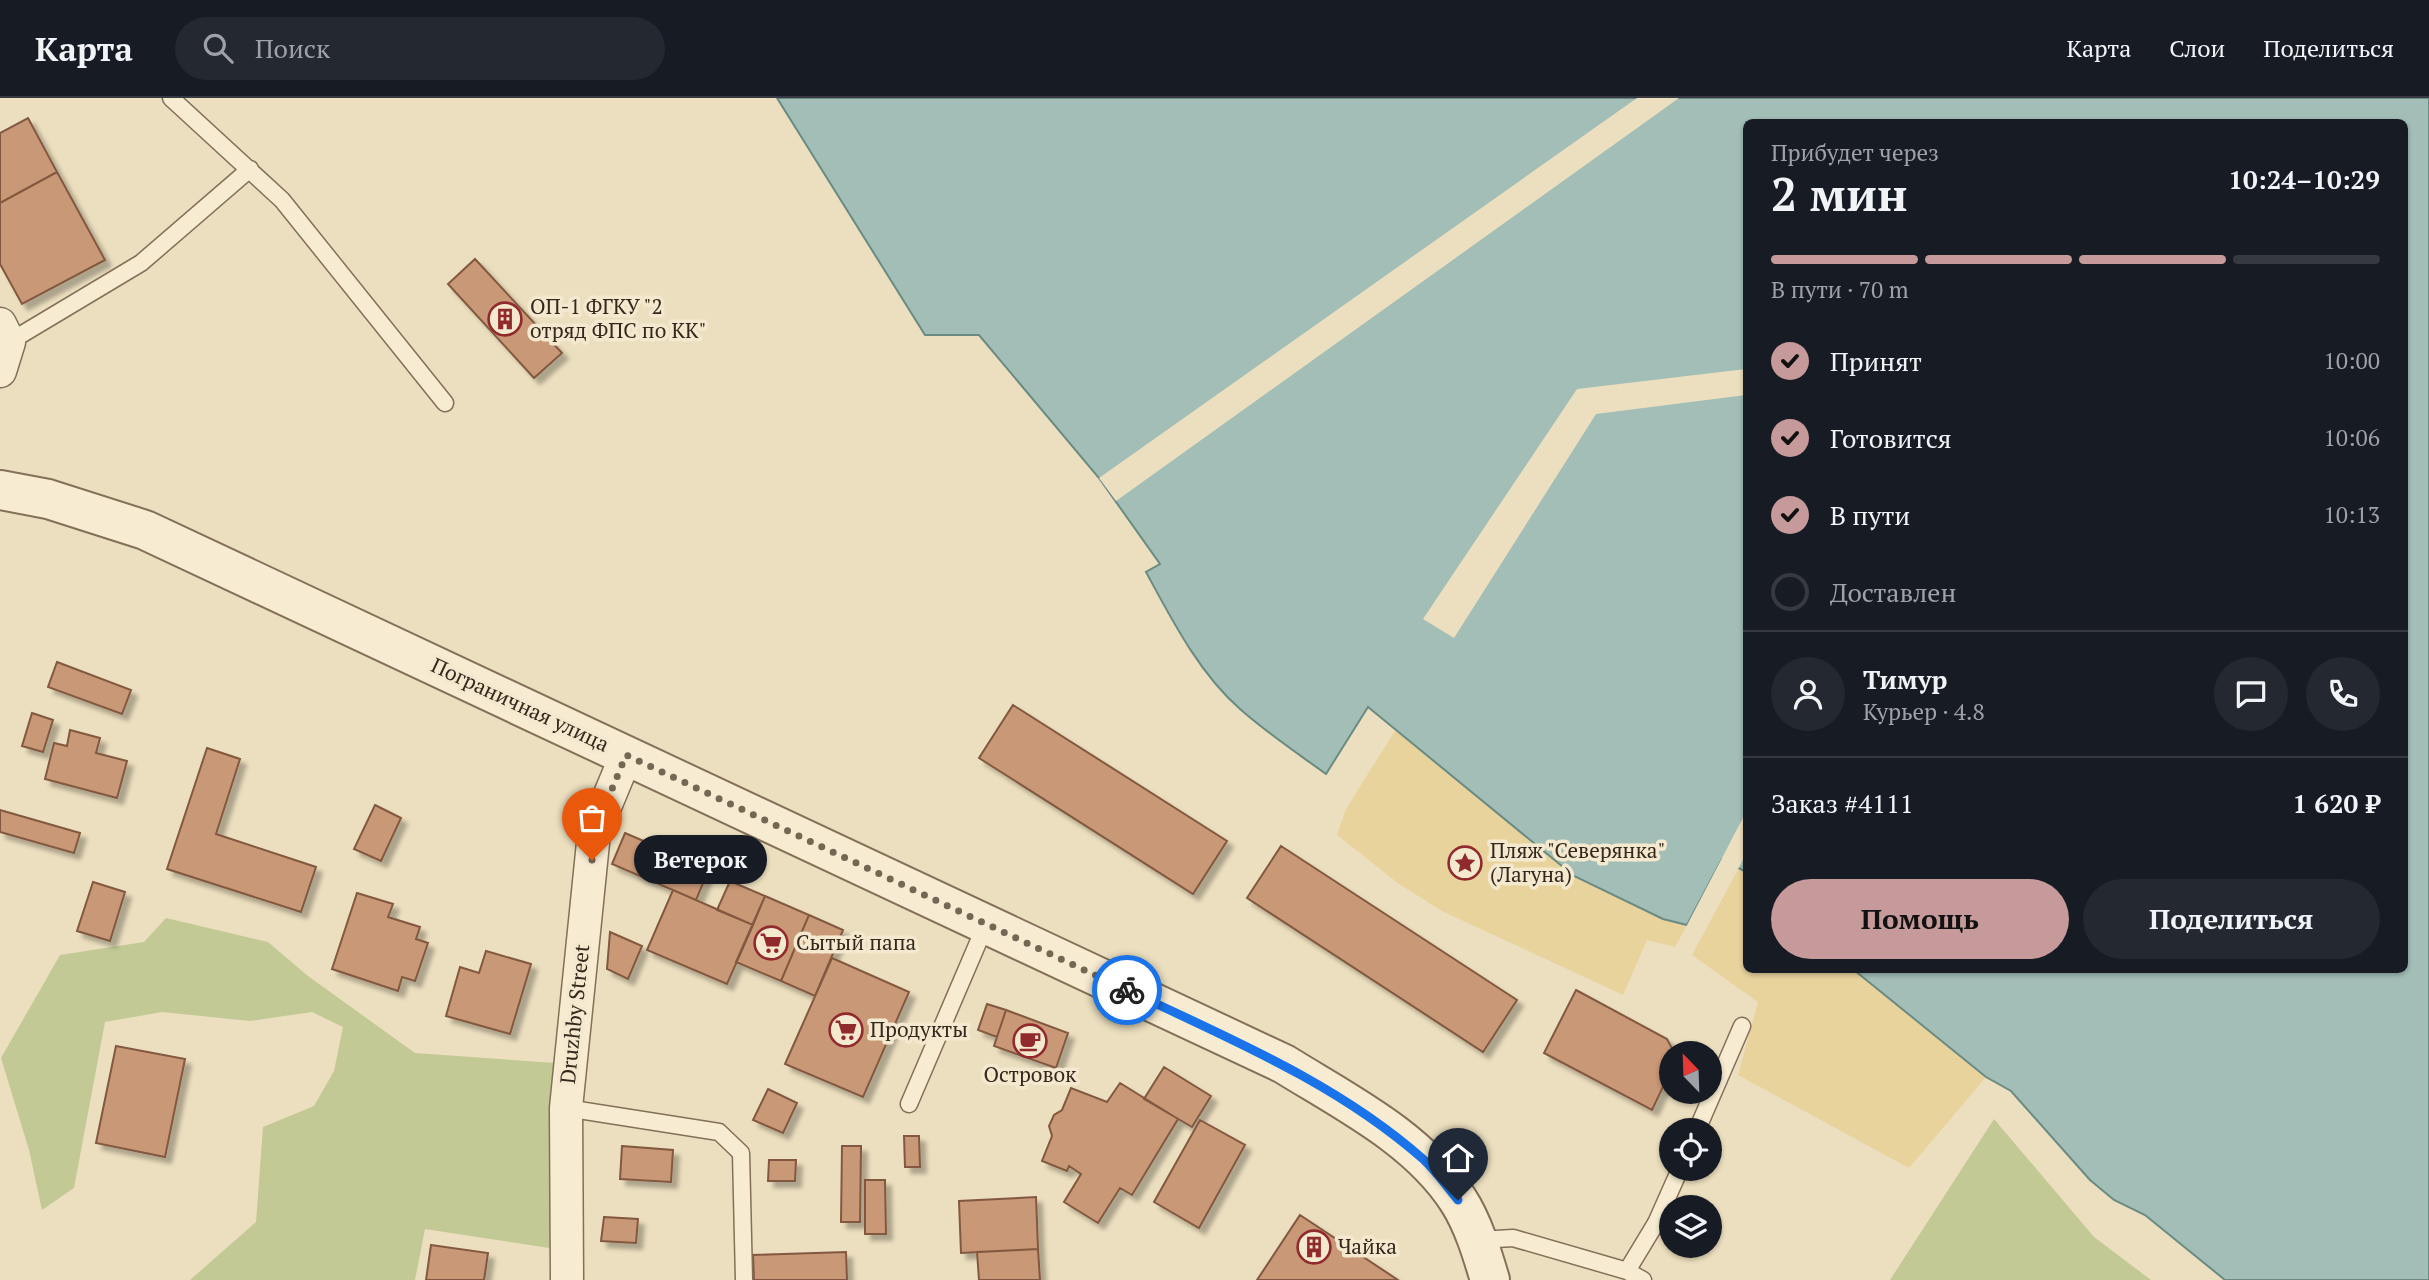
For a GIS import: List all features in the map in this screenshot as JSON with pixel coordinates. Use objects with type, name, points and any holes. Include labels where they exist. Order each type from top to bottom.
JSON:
[{"type":"street","name":"Пограничная улица","points":[[0,490],[48,499],[145,530],[1284,1063],[1375,1121],[1426,1161],[1458,1200],[1477,1240],[1490,1280]]},
{"type":"street","name":"Druzhby Street","points":[[567,1280],[566,1108],[594,833],[626,755]]},
{"type":"lane","points":[[171,98],[188,117],[282,200],[445,403]]},
{"type":"lane","points":[[3,346],[141,263],[250,169]]},
{"type":"lane","points":[[909,1104],[986,924]]},
{"type":"lane","points":[[1702,1118],[1742,1026]]},
{"type":"lane","points":[[566,1108],[719,1132],[741,1153],[744,1280]]},
{"type":"lane","points":[[1626,1271],[1656,1223],[1675,1181]]},
{"type":"lane","points":[[1477,1240],[1513,1238],[1626,1271],[1643,1280]]},
{"type":"green space","points":[[166,918],[268,942],[308,976],[415,1053],[555,1063],[556,1249],[425,1229],[415,1280],[190,1280],[256,1222],[263,1127],[314,1106],[334,1071],[343,1027],[312,1012],[250,1021],[162,1012],[105,1022],[74,1188],[42,1210],[29,1150],[1,1058],[60,955],[144,942]]},
{"type":"green space","points":[[1994,1119],[2094,1237],[2151,1280],[1890,1280]]},
{"type":"sand","name":"Пляж \"Северянка\" (Лагуна)","points":[[1396,729],[1540,850],[1663,919],[1687,925],[1675,947],[1647,940],[1623,995],[1442,911],[1399,884],[1337,835],[1346,809]]},
{"type":"sand","points":[[1740,866],[1743,869],[1743,973],[1858,973],[1986,1077],[1909,1168],[1738,1075],[1758,1002],[1692,955]]},
{"type":"water","points":[[777,98],[2429,98],[2429,1280],[2225,1280],[2145,1215],[2114,1200],[2090,1180],[2011,1091],[1986,1077],[1858,973],[2408,973],[2408,119],[1743,119],[1743,870],[1722,859],[1687,925],[1663,919],[1574,876],[1368,707],[1326,774],[1271,735],[1225,695],[1199,662],[1146,572],[1160,564],[1099,478],[979,335],[925,335]]},
{"type":"pier","points":[[1637,98],[1679,98],[1116,501],[1099,478]]},
{"type":"pier","points":[[1743,369],[1743,395],[1596,414],[1454,638],[1423,619],[1577,389]]},
{"type":"pier","points":[[1743,818],[1743,860],[1740,866],[1738,869],[1723,863],[1690,927],[1685,929]]},
{"type":"building","points":[[28,118],[57,172],[0,203],[0,133]]},
{"type":"building","points":[[57,172],[105,260],[22,304],[0,264],[0,203]]},
{"type":"building","name":"ОП-1 ФГКУ \"2 отряд ФПС по КК\"","points":[[475,259],[562,353],[534,378],[448,284]]},
{"type":"building","points":[[57,662],[131,690],[122,714],[48,687]]},
{"type":"building","points":[[1013,705],[1227,841],[1193,894],[979,758]]},
{"type":"building","points":[[32,713],[53,720],[43,752],[22,746]]},
{"type":"building","points":[[70,730],[100,738],[96,753],[127,761],[117,798],[45,779],[54,743],[67,746]]},
{"type":"building","points":[[207,748],[240,759],[216,834],[316,867],[301,912],[167,869]]},
{"type":"building","points":[[375,805],[401,818],[381,861],[354,849]]},
{"type":"building","points":[[0,810],[80,833],[74,853],[0,832]]},
{"type":"building","points":[[625,833],[709,869],[696,900],[612,864]]},
{"type":"building","points":[[1281,846],[1517,1000],[1483,1052],[1247,898]]},
{"type":"building","points":[[730,881],[765,896],[753,925],[717,910]]},
{"type":"building","points":[[93,882],[125,892],[110,941],[77,931]]},
{"type":"building","points":[[673,890],[753,925],[727,984],[647,950]]},
{"type":"building","points":[[357,893],[393,904],[388,917],[420,927],[416,939],[428,943],[415,981],[402,977],[398,991],[332,969]]},
{"type":"building","name":"Сытый папа","points":[[765,896],[809,915],[781,981],[736,962]]},
{"type":"building","points":[[809,915],[843,930],[815,996],[781,981]]},
{"type":"building","points":[[610,932],[642,946],[628,979],[607,969]]},
{"type":"building","points":[[486,951],[531,964],[510,1034],[446,1016],[460,967],[479,973]]},
{"type":"building","name":"Продукты","points":[[832,958],[909,992],[863,1097],[785,1064]]},
{"type":"building","points":[[1576,990],[1668,1041],[1659,1041],[1659,1095],[1652,1110],[1544,1053]]},
{"type":"building","points":[[987,1004],[1006,1010],[997,1037],[978,1030]]},
{"type":"building","name":"Островок","points":[[1006,1010],[1068,1033],[1056,1068],[994,1046]]},
{"type":"building","points":[[116,1046],[185,1059],[165,1157],[96,1143]]},
{"type":"building","points":[[1164,1067],[1211,1096],[1192,1127],[1144,1099]]},
{"type":"building","points":[[1120,1083],[1178,1119],[1132,1195],[1120,1188],[1098,1223],[1064,1202],[1081,1174],[1069,1166],[1067,1171],[1042,1161],[1052,1136],[1049,1126],[1054,1115],[1062,1110],[1071,1088],[1107,1102]]},
{"type":"building","points":[[768,1089],[797,1103],[783,1133],[753,1120]]},
{"type":"building","points":[[1200,1120],[1245,1145],[1199,1228],[1154,1202]]},
{"type":"building","points":[[904,1136],[919,1136],[920,1167],[905,1167]]},
{"type":"building","points":[[622,1146],[673,1150],[671,1182],[620,1179]]},
{"type":"building","points":[[842,1146],[861,1146],[860,1222],[841,1222]]},
{"type":"building","points":[[769,1160],[796,1160],[795,1181],[768,1181]]},
{"type":"building","points":[[865,1180],[885,1180],[886,1234],[865,1234]]},
{"type":"building","points":[[1036,1197],[1038,1249],[961,1253],[959,1201]]},
{"type":"building","name":"Чайка","points":[[1300,1215],[1398,1280],[1257,1280]]},
{"type":"building","points":[[604,1217],[638,1219],[636,1243],[601,1241]]},
{"type":"building","points":[[431,1245],[488,1253],[484,1280],[426,1280]]},
{"type":"building","points":[[1038,1249],[1040,1280],[979,1280],[977,1252]]},
{"type":"building","points":[[846,1252],[847,1280],[754,1280],[753,1255]]},
{"type":"way so far","points":[[592,860],[594,833],[626,755],[1127,990]]},
{"type":"place","name":"ОП-1 ФГКУ \"2 отряд ФПС по КК\"","points":[[505,319]]},
{"type":"place","name":"Ветерок","points":[[592,860]]},
{"type":"place","name":"Пляж \"Северянка\" (Лагуна)","points":[[1465,863]]},
{"type":"place","name":"Сытый папа","points":[[771,943]]},
{"type":"place","name":"Продукты","points":[[846,1030]]},
{"type":"place","name":"Островок","points":[[1030,1041]]},
{"type":"place","name":"Чайка","points":[[1314,1247]]},
{"type":"route","points":[[1127,990],[1284,1063],[1375,1121],[1426,1161],[1458,1200]]}]
